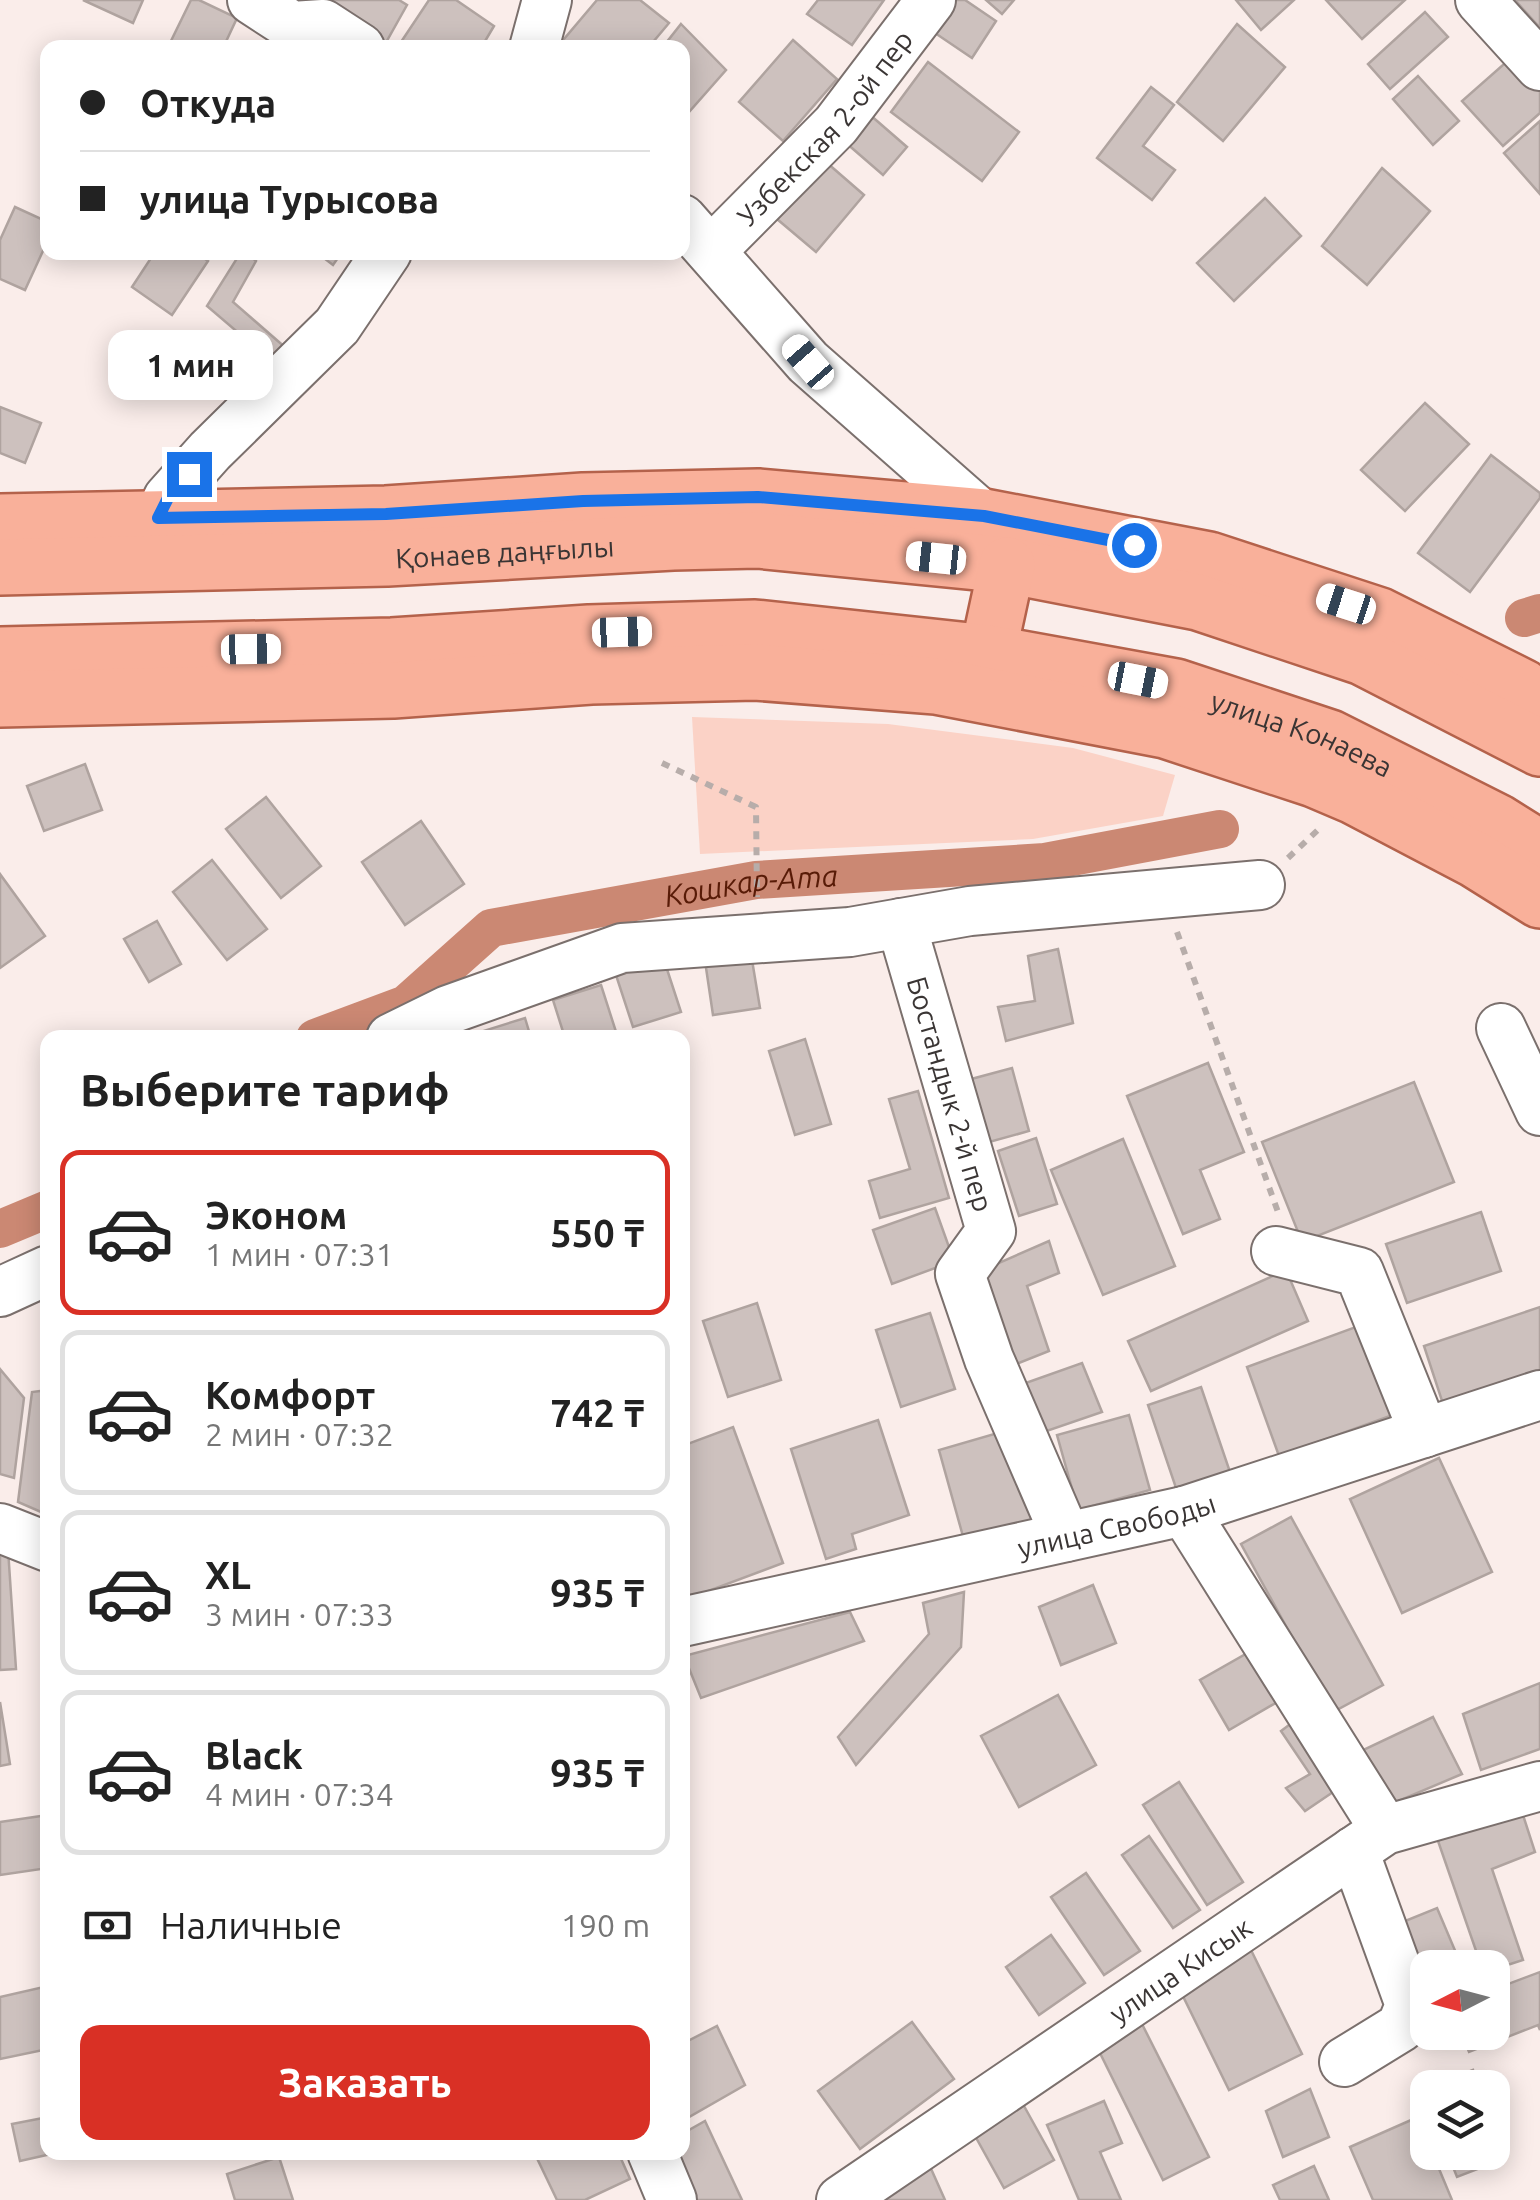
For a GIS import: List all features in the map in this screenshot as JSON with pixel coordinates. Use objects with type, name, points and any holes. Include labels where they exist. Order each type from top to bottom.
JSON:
[{"type":"main road","points":[[0,522],[386,514],[583,501],[758,497],[996,540],[1209,560],[1380,616],[1534,706]]},
{"type":"main road","points":[[583,501],[673,542]]},
{"type":"main road","points":[[0,655],[392,646],[589,633],[756,628],[988,653],[996,540]]},
{"type":"main road","points":[[996,540],[1363,657],[1540,748]]},
{"type":"main road","name":"Қонаев даңғылы","points":[[0,567],[388,558],[673,542],[996,540]]},
{"type":"main road","name":"улица Конаева","points":[[988,653],[1176,687],[1330,738],[1498,822],[1540,849]]},
{"type":"main road","points":[[0,698],[393,690],[591,676],[754,672],[936,686],[1165,730],[1314,778],[1476,860],[1540,900]]},
{"type":"street","points":[[252,0],[292,26],[324,24],[348,40]]},
{"type":"street","points":[[536,40],[547,0]]},
{"type":"street","name":"Узбекская 2-ой пер","points":[[697,235],[836,124],[932,0]]},
{"type":"street","points":[[1480,0],[1540,66]]},
{"type":"street","points":[[697,235],[808,362],[996,540]]},
{"type":"street","points":[[158,518],[168,498],[210,451],[337,326],[382,260]]},
{"type":"street","points":[[408,1030],[448,1010],[622,948],[850,932],[970,911],[1260,884]]},
{"type":"street","name":"Бостандык 2-й пер","points":[[901,923],[991,1232],[960,1274],[989,1359],[1066,1538]]},
{"type":"street","points":[[1501,1028],[1540,1111]]},
{"type":"street","points":[[1286,1254],[1359,1272],[1424,1433]]},
{"type":"street","points":[[0,1292],[40,1274]]},
{"type":"street","name":"улица Свободы","points":[[690,1620],[1184,1512],[1540,1395]]},
{"type":"street","points":[[1184,1512],[1369,1840],[1410,2005],[1401,2027],[1344,2062]]},
{"type":"street","points":[[0,1528],[40,1544]]},
{"type":"street","name":"улица Кисык","points":[[841,2200],[1369,1840],[1540,1786]]},
{"type":"street","points":[[655,2160],[672,2200]]},
{"type":"path","points":[[662,762],[756,807],[757,901]]},
{"type":"path","points":[[1260,884],[1331,818]]},
{"type":"path","points":[[1163,894],[1286,1254]]},
{"type":"shaded area","points":[[692,717],[888,724],[1073,748],[1175,775],[1163,816],[1033,839],[700,854]]},
{"type":"building","points":[[83,0],[143,0],[133,23]]},
{"type":"building","points":[[191,0],[237,18],[227,40],[171,40]]},
{"type":"building","points":[[322,0],[399,0],[407,5],[387,40],[374,40],[318,6]]},
{"type":"building","points":[[429,0],[456,0],[494,26],[486,40],[402,40]]},
{"type":"building","points":[[597,0],[640,0],[669,23],[655,40],[563,40]]},
{"type":"building","points":[[818,0],[884,0],[852,45],[807,14]]},
{"type":"building","points":[[953,0],[965,0],[996,21],[972,58],[932,31]]},
{"type":"building","points":[[986,0],[1014,0],[1002,14]]},
{"type":"building","points":[[1236,0],[1294,0],[1261,30]]},
{"type":"building","points":[[1326,0],[1405,0],[1362,39]]},
{"type":"building","points":[[1515,0],[1540,0],[1540,28]]},
{"type":"building","points":[[1425,12],[1448,37],[1390,89],[1368,64]]},
{"type":"building","points":[[681,24],[726,70],[690,111],[690,40],[668,40]]},
{"type":"building","points":[[1237,24],[1285,67],[1223,141],[1177,102]]},
{"type":"building","points":[[793,40],[837,79],[783,141],[739,102]]},
{"type":"building","points":[[1512,57],[1540,88],[1540,113],[1503,146],[1462,101]]},
{"type":"building","points":[[928,62],[1019,132],[982,181],[891,112]]},
{"type":"building","points":[[1418,76],[1459,121],[1433,145],[1393,99]]},
{"type":"building","points":[[1151,87],[1174,105],[1143,146],[1175,170],[1152,200],[1097,158]]},
{"type":"building","points":[[869,114],[907,147],[883,175],[845,142]]},
{"type":"building","points":[[1540,121],[1540,194],[1504,153]]},
{"type":"building","points":[[826,162],[864,195],[816,252],[777,219]]},
{"type":"building","points":[[1382,168],[1430,211],[1367,285],[1322,246]]},
{"type":"building","points":[[1265,198],[1301,236],[1234,301],[1197,263]]},
{"type":"building","points":[[15,207],[40,218],[40,257],[25,290],[0,279],[0,240]]},
{"type":"building","points":[[150,260],[208,261],[172,315],[132,287]]},
{"type":"building","points":[[236,260],[255,260],[233,302],[287,349],[275,364],[207,306]]},
{"type":"building","points":[[1425,403],[1469,444],[1405,511],[1361,470]]},
{"type":"building","points":[[0,407],[41,423],[25,463],[0,453]]},
{"type":"building","points":[[1491,455],[1540,493],[1540,498],[1470,592],[1418,553]]},
{"type":"building","points":[[85,764],[102,810],[44,831],[27,786]]},
{"type":"building","points":[[266,797],[321,866],[281,898],[226,829]]},
{"type":"building","points":[[421,821],[464,884],[405,925],[362,862]]},
{"type":"building","points":[[212,860],[267,929],[227,960],[173,892]]},
{"type":"building","points":[[0,874],[45,936],[0,968]]},
{"type":"building","points":[[157,921],[181,964],[149,982],[124,939]]},
{"type":"building","points":[[1058,949],[1073,1023],[1006,1041],[998,1007],[1035,1001],[1028,956]]},
{"type":"building","points":[[751,954],[760,1008],[713,1015],[705,961]]},
{"type":"building","points":[[663,957],[681,1012],[633,1027],[615,972]]},
{"type":"building","points":[[601,985],[615,1030],[562,1030],[553,1000]]},
{"type":"building","points":[[525,1018],[529,1030],[487,1030]]},
{"type":"building","points":[[805,1039],[831,1124],[795,1135],[769,1051]]},
{"type":"building","points":[[1208,1063],[1244,1152],[1200,1170],[1220,1219],[1183,1234],[1127,1096]]},
{"type":"building","points":[[1012,1068],[1029,1131],[982,1144],[964,1081]]},
{"type":"building","points":[[1414,1082],[1454,1182],[1302,1242],[1262,1142]]},
{"type":"building","points":[[918,1091],[949,1198],[880,1218],[869,1181],[910,1169],[889,1099]]},
{"type":"building","points":[[1036,1138],[1057,1204],[1019,1216],[998,1151]]},
{"type":"building","points":[[1123,1139],[1175,1266],[1103,1295],[1051,1170]]},
{"type":"building","points":[[935,1208],[954,1261],[892,1284],[873,1230]]},
{"type":"building","points":[[1481,1212],[1501,1271],[1407,1303],[1386,1244]]},
{"type":"building","points":[[1049,1241],[1059,1273],[1027,1286],[1049,1351],[1009,1367],[976,1273]]},
{"type":"building","points":[[1286,1270],[1308,1321],[1151,1391],[1128,1341]]},
{"type":"building","points":[[757,1303],[781,1380],[728,1397],[703,1321]]},
{"type":"building","points":[[1540,1307],[1540,1375],[1444,1407],[1424,1346]]},
{"type":"building","points":[[930,1313],[955,1389],[901,1407],[876,1330]]},
{"type":"building","points":[[1372,1321],[1404,1411],[1279,1456],[1247,1367]]},
{"type":"building","points":[[1082,1363],[1102,1412],[1038,1434],[1020,1385]]},
{"type":"building","points":[[0,1369],[24,1398],[14,1478],[0,1474]]},
{"type":"building","points":[[1201,1387],[1230,1472],[1177,1491],[1148,1405]]},
{"type":"building","points":[[40,1391],[40,1512],[18,1502],[32,1392]]},
{"type":"building","points":[[1129,1415],[1150,1490],[1078,1510],[1057,1435]]},
{"type":"building","points":[[878,1420],[909,1515],[852,1534],[856,1549],[826,1559],[791,1449]]},
{"type":"building","points":[[733,1427],[783,1563],[690,1598],[690,1443]]},
{"type":"building","points":[[1008,1430],[1035,1519],[964,1540],[939,1450]]},
{"type":"building","points":[[1439,1458],[1492,1572],[1402,1613],[1350,1499]]},
{"type":"building","points":[[1291,1517],[1383,1685],[1333,1712],[1241,1544]]},
{"type":"building","points":[[0,1549],[8,1549],[16,1669],[0,1670]]},
{"type":"building","points":[[1093,1585],[1116,1643],[1061,1665],[1039,1607]]},
{"type":"building","points":[[964,1592],[961,1647],[856,1765],[838,1737],[929,1634],[923,1603]]},
{"type":"building","points":[[850,1612],[864,1641],[701,1698],[690,1671],[690,1654]]},
{"type":"building","points":[[1251,1651],[1279,1701],[1229,1730],[1200,1680]]},
{"type":"building","points":[[1540,1683],[1540,1749],[1481,1770],[1463,1714]]},
{"type":"building","points":[[1058,1695],[1096,1765],[1019,1807],[981,1736]]},
{"type":"building","points":[[0,1702],[10,1764],[0,1766]]},
{"type":"building","points":[[1433,1717],[1462,1774],[1389,1805],[1361,1751]]},
{"type":"building","points":[[1297,1719],[1342,1786],[1305,1811],[1286,1788],[1310,1774],[1281,1731]]},
{"type":"building","points":[[1179,1782],[1243,1882],[1207,1905],[1143,1805]]},
{"type":"building","points":[[1522,1812],[1535,1852],[1492,1869],[1523,1960],[1510,1964],[1510,1950],[1476,1950],[1437,1838]]},
{"type":"building","points":[[40,1816],[40,1869],[0,1875],[0,1822]]},
{"type":"building","points":[[1149,1836],[1200,1910],[1173,1928],[1122,1855]]},
{"type":"building","points":[[1086,1873],[1140,1951],[1104,1975],[1051,1897]]},
{"type":"building","points":[[1437,1908],[1455,1950],[1410,1950],[1408,1989],[1383,1930]]},
{"type":"building","points":[[1051,1935],[1085,1983],[1039,2015],[1006,1967]]},
{"type":"building","points":[[1251,1950],[1302,2054],[1229,2090],[1178,1986]]},
{"type":"building","points":[[1540,1972],[1540,2030],[1538,2025],[1510,2036],[1510,1983]]},
{"type":"building","points":[[40,1988],[40,2051],[0,2059],[0,1997]]},
{"type":"building","points":[[912,2022],[954,2079],[860,2149],[818,2091]]},
{"type":"building","points":[[1141,2022],[1209,2157],[1163,2180],[1096,2045]]},
{"type":"building","points":[[717,2026],[745,2085],[690,2116],[690,2040]]},
{"type":"building","points":[[1310,2089],[1329,2137],[1283,2157],[1266,2111]]},
{"type":"building","points":[[1019,2097],[1054,2160],[1004,2188],[969,2125]]},
{"type":"building","points":[[1104,2101],[1122,2143],[1100,2152],[1121,2200],[1079,2200],[1047,2125]]},
{"type":"building","points":[[40,2119],[40,2156],[20,2161],[12,2124]]},
{"type":"building","points":[[705,2121],[742,2200],[696,2200],[676,2160],[690,2160],[690,2129]]},
{"type":"building","points":[[1410,2121],[1410,2170],[1440,2170],[1452,2200],[1373,2200],[1350,2147]]},
{"type":"building","points":[[280,2160],[293,2200],[235,2200],[227,2174]]},
{"type":"building","points":[[538,2160],[622,2160],[630,2179],[585,2200],[557,2200]]},
{"type":"building","points":[[928,2162],[945,2200],[872,2200]]},
{"type":"building","points":[[1314,2166],[1329,2200],[1280,2200],[1273,2185]]},
{"type":"building","points":[[1454,2170],[1475,2170],[1457,2177]]},
{"type":"waterway","name":"Кошкар-Ата","points":[[1524,618],[1540,613]]},
{"type":"waterway","name":"Кошкар-Ата","points":[[336,1030],[406,1004],[491,928],[756,880],[1045,862],[1220,829]]},
{"type":"waterway","name":"Кошкар-Ата","points":[[0,1229],[40,1212]]},
{"type":"route","points":[[189,474],[168,498],[158,518],[386,514],[583,501],[758,497],[984,516],[1134,545]]}]
